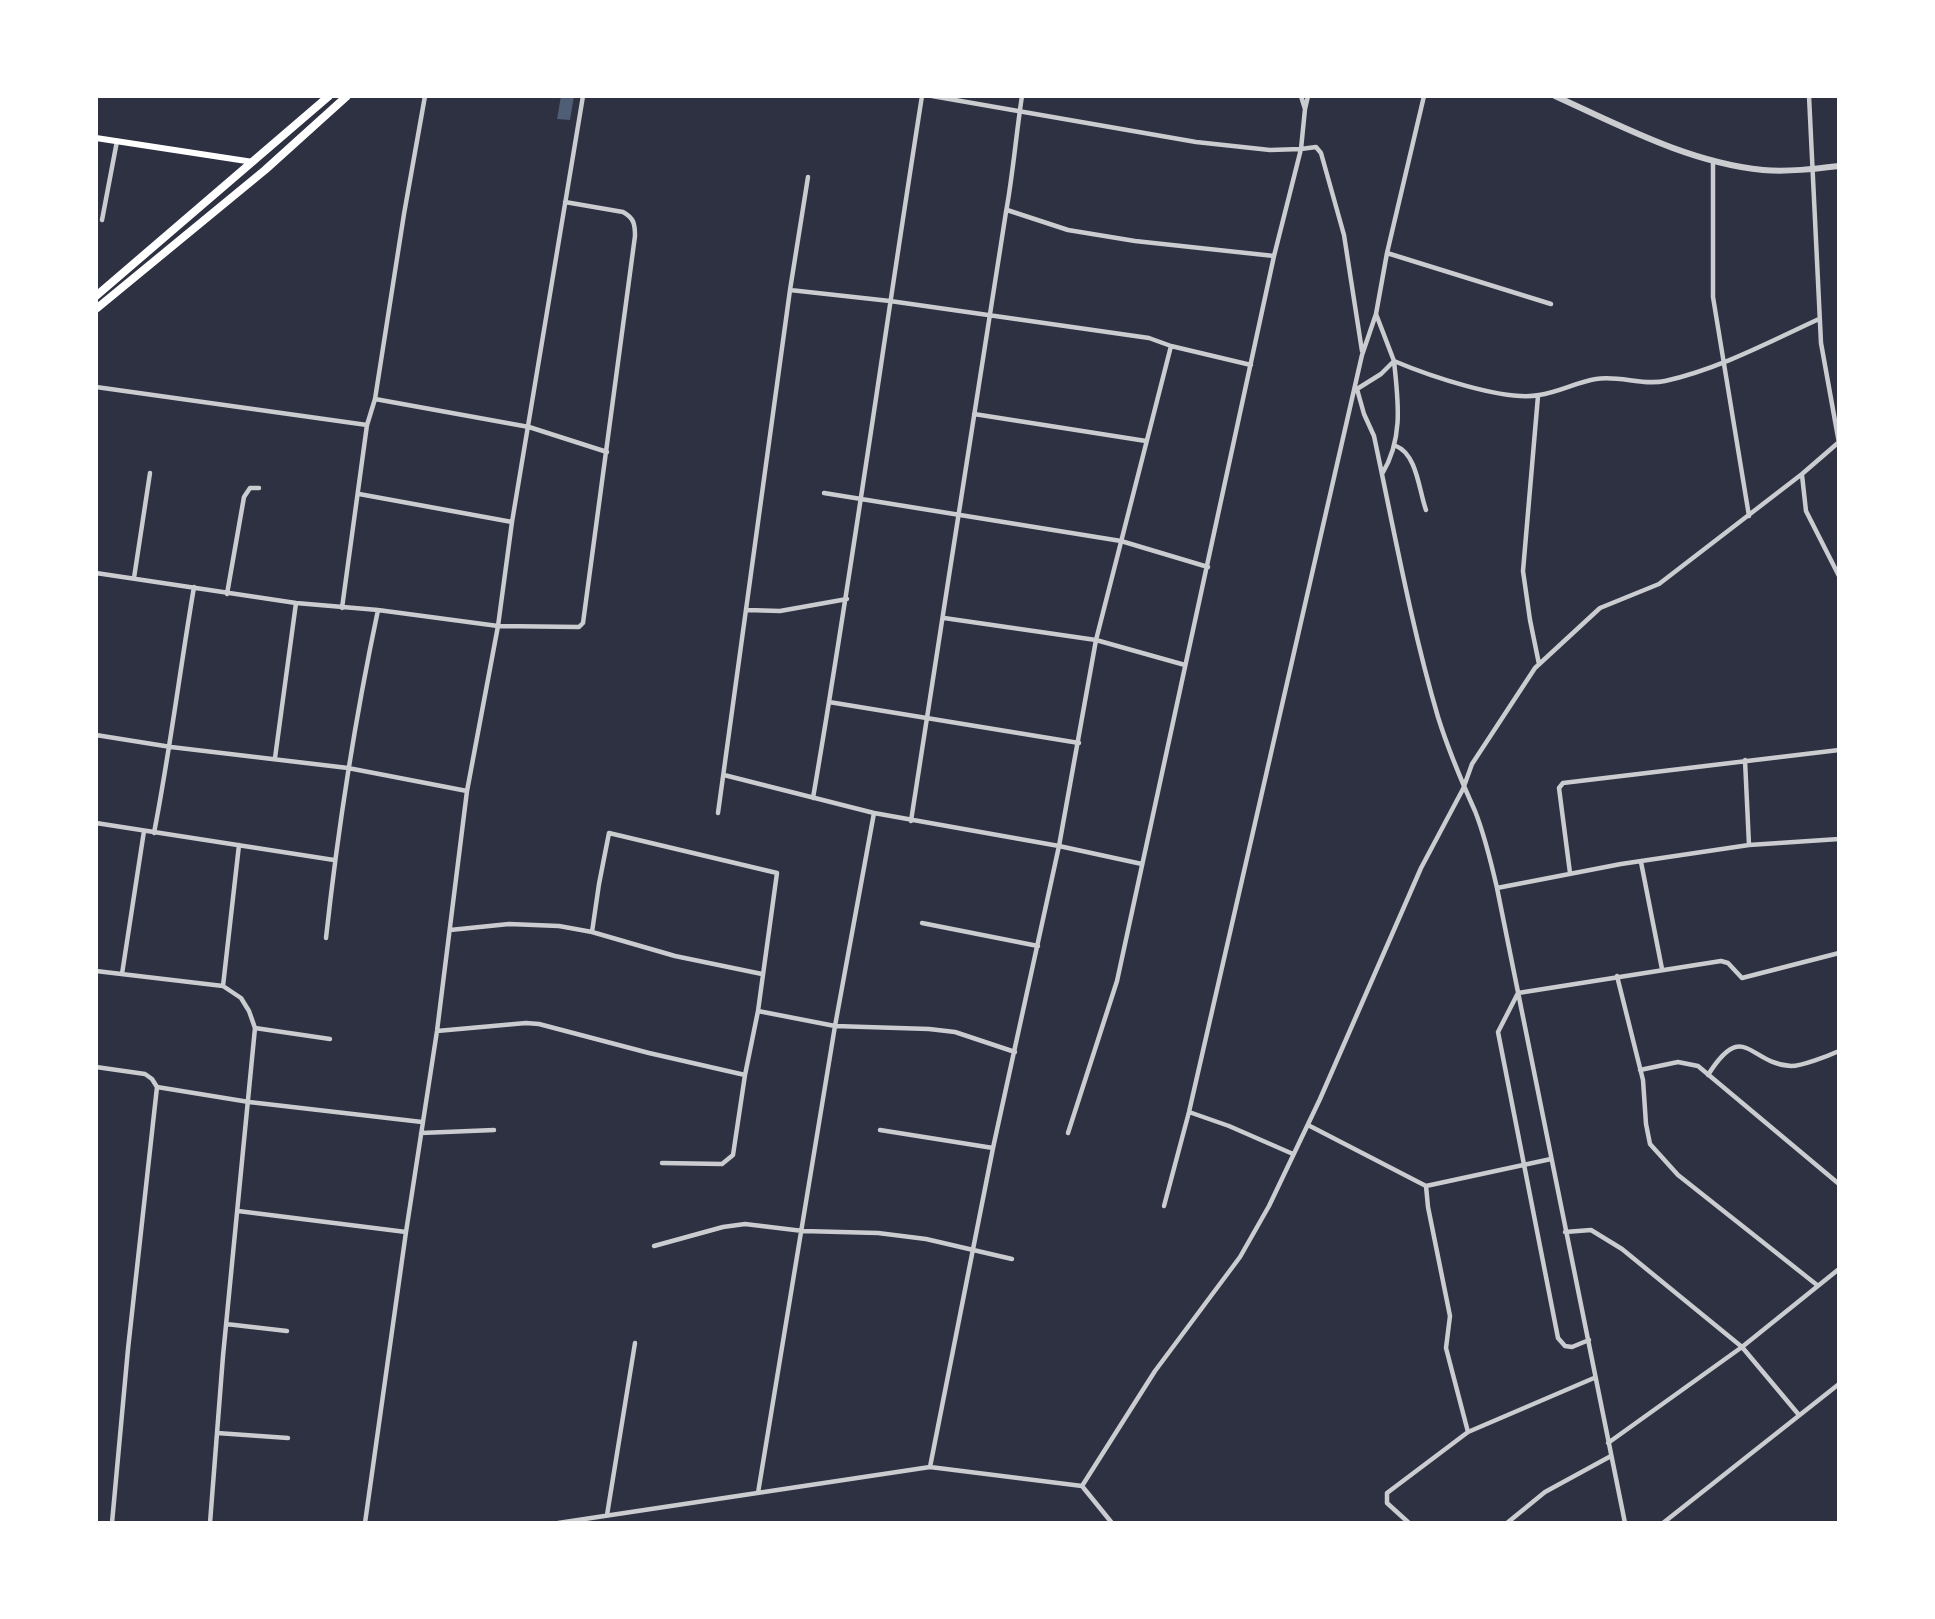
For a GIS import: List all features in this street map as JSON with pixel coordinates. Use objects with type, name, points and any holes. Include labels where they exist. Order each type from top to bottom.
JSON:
[{"type":"highway","points":[[96,296],[329,96]]},
{"type":"highway","points":[[96,309],[265,170],[347,96]]},
{"type":"highway","points":[[254,163],[265,170]]},
{"type":"main road","points":[[96,138],[254,163]]},
{"type":"street","points":[[342,608],[367,425],[376,399],[425,96]]},
{"type":"street","points":[[365,1523],[437,1031],[467,791],[498,626],[512,522],[583,96]]},
{"type":"street","points":[[813,798],[847,599],[922,96]]},
{"type":"street","points":[[932,96],[1196,142],[1270,149],[1316,147],[1321,153],[1344,235],[1362,355]]},
{"type":"street","points":[[911,821],[988,316],[1007,210],[1022,96]]},
{"type":"street","points":[[1301,96],[1305,109]]},
{"type":"street","points":[[1069,1133],[1117,981],[1274,256],[1301,149],[1308,96]]},
{"type":"street","points":[[1164,1206],[1189,1112],[1362,355],[1376,314],[1387,253],[1424,96]]},
{"type":"street","points":[[1555,96],[1661,142],[1713,160],[1764,170],[1812,170],[1839,166]]},
{"type":"street","points":[[1082,1486],[1155,1371],[1240,1257],[1269,1206],[1308,1125],[1421,868],[1463,789],[1472,764],[1539,664],[1600,608],[1659,584],[1839,443],[1819,319],[1809,96]]},
{"type":"street","points":[[102,220],[117,140]]},
{"type":"street","points":[[1713,160],[1713,297],[1749,516]]},
{"type":"street","points":[[718,813],[808,177]]},
{"type":"street","points":[[96,573],[296,603],[378,610],[498,626],[579,627],[583,623],[607,452],[635,223],[631,216],[623,212],[565,202]]},
{"type":"street","points":[[1007,210],[1068,230],[1135,241],[1274,256]]},
{"type":"street","points":[[1387,253],[1551,304]]},
{"type":"street","points":[[790,290],[890,301],[1149,338],[1171,346],[1251,365]]},
{"type":"street","points":[[1376,314],[1394,361],[1398,417],[1396,446],[1382,474]]},
{"type":"street","points":[[1394,361],[1497,392],[1538,396],[1612,377],[1663,382],[1723,363],[1819,319]]},
{"type":"street","points":[[930,1468],[993,1148],[1059,846],[1096,640],[1171,346]]},
{"type":"street","points":[[1356,390],[1381,374],[1394,361]]},
{"type":"street","points":[[96,387],[367,425]]},
{"type":"street","points":[[1356,390],[1374,436],[1419,649],[1439,720],[1463,789],[1488,848],[1625,1523]]},
{"type":"street","points":[[1538,396],[1523,571],[1539,664]]},
{"type":"street","points":[[376,399],[529,427],[607,452]]},
{"type":"street","points":[[974,414],[1146,441]]},
{"type":"street","points":[[1396,446],[1408,455],[1415,469],[1426,510]]},
{"type":"street","points":[[134,578],[150,473]]},
{"type":"street","points":[[1802,474],[1805,510],[1839,576]]},
{"type":"street","points":[[227,593],[244,497],[250,488],[259,488]]},
{"type":"street","points":[[824,493],[1121,541],[1208,567]]},
{"type":"street","points":[[359,494],[512,522]]},
{"type":"street","points":[[154,832],[194,587]]},
{"type":"street","points":[[747,610],[780,611],[847,599]]},
{"type":"street","points":[[275,758],[296,603]]},
{"type":"street","points":[[326,938],[348,768],[378,610]]},
{"type":"street","points":[[944,618],[1096,640],[1185,665]]},
{"type":"street","points":[[830,702],[1079,743]]},
{"type":"street","points":[[96,735],[170,747],[348,768],[467,791]]},
{"type":"street","points":[[1570,873],[1559,788],[1563,783],[1839,750]]},
{"type":"street","points":[[1745,760],[1749,845]]},
{"type":"street","points":[[724,775],[911,821],[1059,846],[1142,864]]},
{"type":"street","points":[[758,1493],[835,1026],[874,813]]},
{"type":"street","points":[[96,823],[334,860]]},
{"type":"street","points":[[122,974],[144,831]]},
{"type":"street","points":[[592,932],[598,884],[610,834],[777,873],[758,1011],[733,1155],[722,1164],[662,1163]]},
{"type":"street","points":[[1497,888],[1570,873],[1749,845],[1839,839]]},
{"type":"street","points":[[223,986],[239,845]]},
{"type":"street","points":[[1642,862],[1662,969]]},
{"type":"street","points":[[922,923],[1038,946]]},
{"type":"street","points":[[450,930],[509,924],[559,926],[592,932],[675,956],[762,974]]},
{"type":"street","points":[[1518,993],[1721,961],[1728,963],[1742,978],[1839,953]]},
{"type":"street","points":[[96,971],[223,986],[241,998],[255,1028],[210,1523]]},
{"type":"street","points":[[1617,976],[1640,1070],[1650,1144],[1678,1175],[1817,1285]]},
{"type":"street","points":[[1518,993],[1498,1032],[1558,1338],[1565,1346],[1572,1347],[1589,1340]]},
{"type":"street","points":[[758,1011],[835,1026],[955,1032],[1015,1052]]},
{"type":"street","points":[[437,1031],[539,1024],[745,1075]]},
{"type":"street","points":[[255,1028],[330,1039]]},
{"type":"street","points":[[1708,1074],[1720,1057],[1731,1048],[1742,1045],[1776,1062],[1793,1066],[1839,1051]]},
{"type":"street","points":[[1640,1070],[1678,1062],[1698,1066],[1837,1180]]},
{"type":"street","points":[[96,1067],[145,1074],[157,1087],[128,1349],[113,1523]]},
{"type":"street","points":[[157,1087],[249,1102],[422,1122]]},
{"type":"street","points":[[1189,1112],[1293,1154]]},
{"type":"street","points":[[1308,1125],[1426,1186],[1551,1159]]},
{"type":"street","points":[[421,1133],[494,1130]]},
{"type":"street","points":[[880,1130],[993,1148]]},
{"type":"street","points":[[1426,1186],[1450,1316],[1446,1348],[1468,1432]]},
{"type":"street","points":[[238,1211],[406,1231]]},
{"type":"street","points":[[654,1246],[735,1224],[803,1231],[878,1233],[926,1239],[1012,1259]]},
{"type":"street","points":[[1565,1232],[1591,1230],[1610,1240],[1742,1348],[1799,1415]]},
{"type":"street","points":[[1608,1443],[1742,1348],[1839,1269]]},
{"type":"street","points":[[226,1324],[286,1331]]},
{"type":"street","points":[[607,1515],[635,1343]]},
{"type":"street","points":[[1409,1523],[1387,1503],[1387,1493],[1468,1432],[1594,1378]]},
{"type":"street","points":[[1663,1523],[1839,1384]]},
{"type":"street","points":[[217,1433],[288,1438]]},
{"type":"street","points":[[1507,1523],[1545,1492],[1611,1456]]},
{"type":"street","points":[[558,1523],[930,1468],[1082,1486],[1112,1523]]},
{"type":"water","points":[[561,96],[574,96],[570,120],[557,119]]}]
